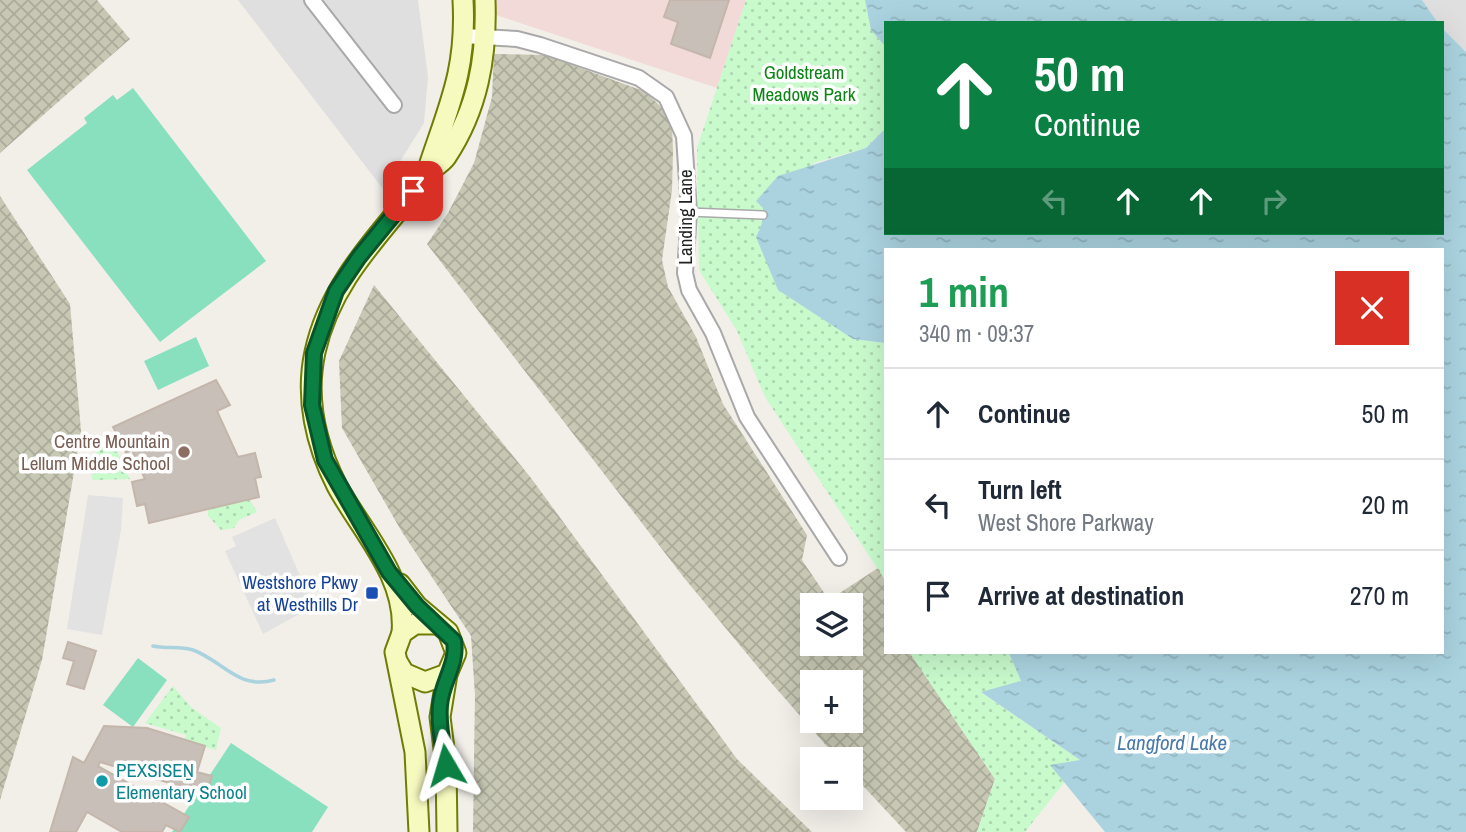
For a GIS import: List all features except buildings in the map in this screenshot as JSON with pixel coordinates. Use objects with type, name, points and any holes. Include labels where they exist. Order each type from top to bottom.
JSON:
[{"type":"main road","points":[[427,174],[457,88],[463,36],[463,0]]},
{"type":"main road","points":[[447,832],[446,765],[440,717],[447,674],[456,653],[454,641],[417,606],[389,572],[325,460],[312,405],[311,382],[321,330],[336,291],[359,257],[427,174],[444,160],[472,106],[481,79],[485,0]]},
{"type":"main road","points":[[389,572],[403,612],[402,633],[396,652],[415,752],[419,832]]},
{"type":"main road","points":[[402,633],[415,624],[438,624]]},
{"type":"main road","points":[[398,663],[404,673],[425,682],[447,674]]},
{"type":"street","points":[[318,2],[394,105]]},
{"type":"street","name":"Landing Lane","points":[[463,36],[540,45],[639,78],[666,97],[684,136],[689,212],[684,254],[689,290],[713,332],[747,417],[839,558]]},
{"type":"lane","points":[[689,212],[763,215]]},
{"type":"shaded area","points":[[0,0],[97,0],[130,39],[0,153]]},
{"type":"shaded area","points":[[238,0],[418,0],[428,77],[424,123],[383,189]]},
{"type":"shaded area","points":[[493,0],[746,0],[717,88],[493,14]]},
{"type":"shaded area","points":[[1422,0],[1466,0],[1466,52],[1444,30],[1444,21],[1437,21]]},
{"type":"shaded area","points":[[494,54],[545,55],[646,92],[664,110],[672,126],[673,152],[672,190],[662,260],[668,287],[696,337],[723,404],[807,535],[802,560],[824,593],[800,593],[800,656],[863,656],[863,593],[840,593],[878,568],[884,578],[884,654],[911,654],[995,779],[977,832],[906,832],[863,786],[863,747],[827,747],[815,733],[863,733],[863,670],[800,670],[800,716],[767,678],[685,579],[427,244],[448,213],[474,163],[492,97]]},
{"type":"shaded area","points":[[0,196],[70,304],[81,431],[42,660],[0,800]]},
{"type":"shaded area","points":[[374,285],[531,478],[737,759],[812,832],[473,832],[475,695],[471,636],[402,532],[342,428],[339,361]]},
{"type":"shaded area","points":[[88,495],[123,498],[121,530],[102,635],[67,629]]},
{"type":"shaded area","points":[[275,518],[311,601],[303,612],[263,634],[225,551],[236,546],[232,537]]},
{"type":"green space","name":"Goldstream Meadows Park","points":[[746,0],[865,0],[871,30],[884,45],[884,130],[866,148],[814,163],[763,208],[763,225],[778,290],[853,339],[884,343],[884,578],[765,397],[737,331],[699,270],[697,148]]},
{"type":"green space","points":[[133,88],[266,261],[160,342],[27,170],[87,123],[84,118],[113,95],[117,100]]},
{"type":"green space","points":[[196,337],[209,366],[158,390],[144,361]]},
{"type":"green space","points":[[112,440],[130,479],[93,480],[91,476],[97,444]]},
{"type":"green space","points":[[249,499],[257,512],[239,520],[234,528],[221,530],[208,516],[208,509]]},
{"type":"green space","points":[[911,654],[1009,654],[1021,681],[982,693],[1081,761],[1025,832],[977,832],[995,779]]},
{"type":"green space","points":[[138,658],[167,680],[133,727],[103,705]]},
{"type":"green space","points":[[173,686],[192,708],[221,728],[216,750],[184,741],[186,735],[145,723]]},
{"type":"green space","points":[[231,743],[328,807],[312,832],[172,832]]},
{"type":"water","points":[[865,0],[1422,0],[1437,21],[884,21],[884,45],[871,30]]},
{"type":"water","name":"Langford Lake","points":[[1444,30],[1466,52],[1466,832],[1105,832],[1050,765],[1080,760],[981,692],[1021,681],[1009,654],[1444,654],[1444,248],[884,248],[884,343],[853,339],[778,290],[756,237],[762,223],[763,208],[756,201],[778,176],[866,148],[884,130],[884,235],[1444,235]]},
{"type":"waterway","points":[[153,646],[193,650],[240,678],[250,681],[274,680]]},
{"type":"place","name":"Centre Mountain Lellum Middle School","points":[[184,452]]},
{"type":"place","name":"Westshore Pkwy at Westhills Dr","points":[[372,593]]},
{"type":"place","name":"PEXSISEṈ Elementary School","points":[[102,781]]},
{"type":"route","points":[[413,191],[359,257],[336,291],[314,353],[312,405],[325,460],[338,488],[389,572],[417,606],[454,641],[454,664],[447,674],[440,704],[446,765]]}]
